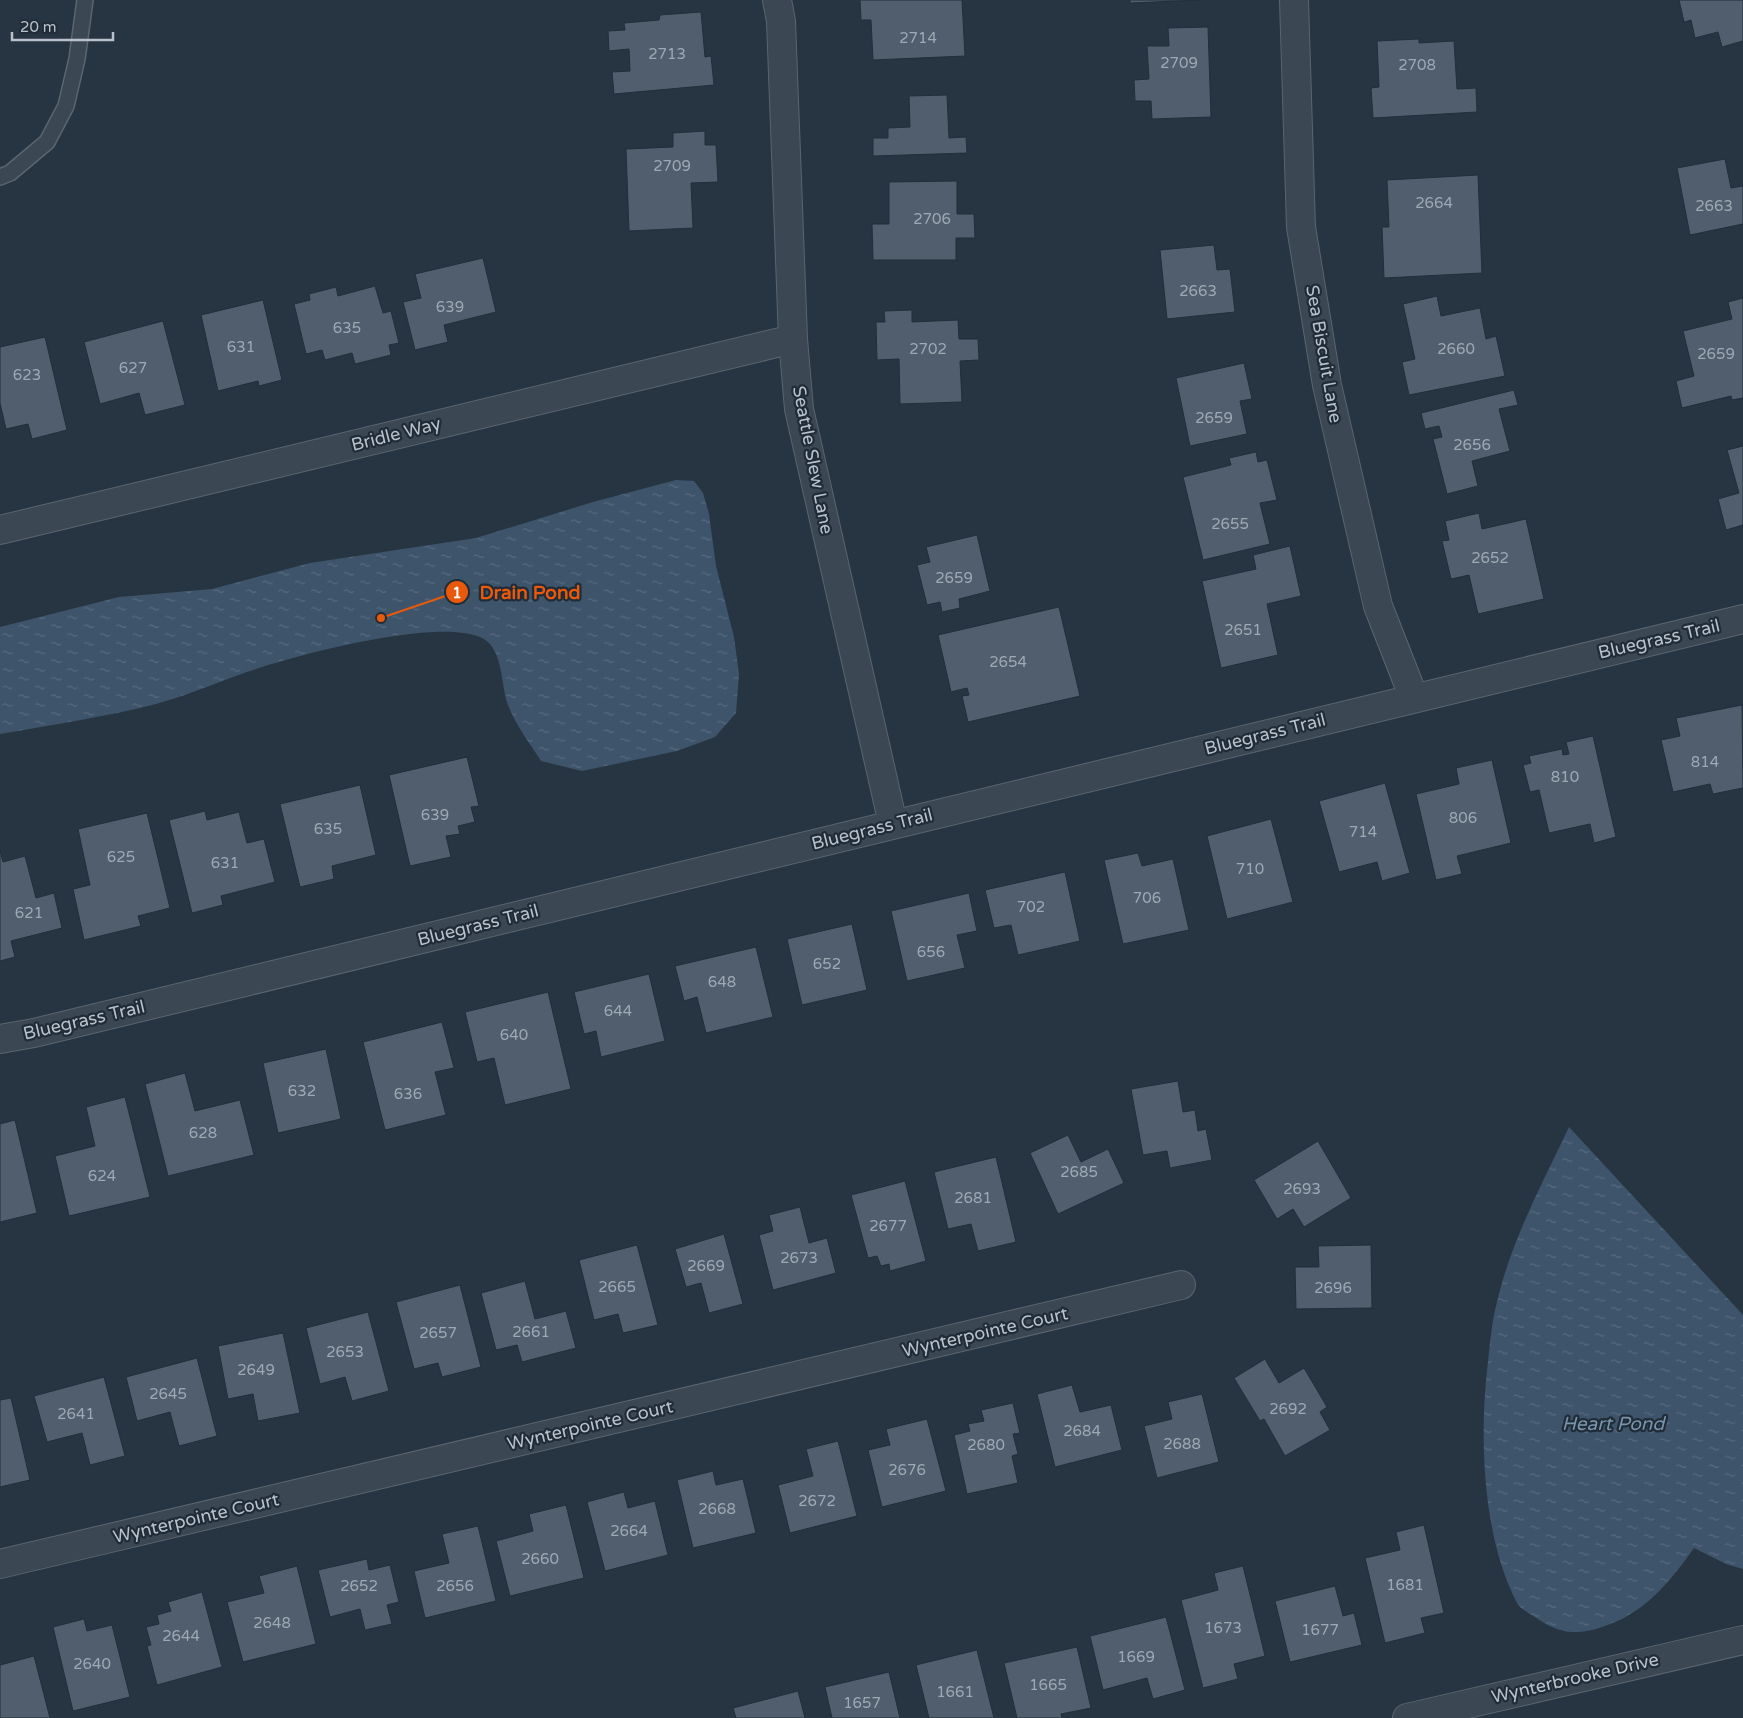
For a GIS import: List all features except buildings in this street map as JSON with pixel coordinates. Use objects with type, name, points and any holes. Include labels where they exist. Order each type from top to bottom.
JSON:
[{"type":"street","name":"Seattle Slew Lane","points":[[777,0],[781,31],[793,339],[799,409],[894,824]]},
{"type":"street","name":"Sea Biscuit Lane","points":[[1294,0],[1302,227],[1327,385],[1378,606],[1414,698]]},
{"type":"street","name":"Bridle Way","points":[[0,530],[793,339]]},
{"type":"street","name":"Bluegrass Trail","points":[[0,1039],[53,1028],[1743,619]]},
{"type":"street","name":"Wynterpointe Court","points":[[0,1564],[1181,1285]]},
{"type":"street","name":"Wynterbrooke Drive","points":[[1408,1718],[1743,1640]]},
{"type":"lane","points":[[0,177],[10,173],[47,142],[66,106],[77,59],[85,0]]},
{"type":"water","points":[[676,480],[694,481],[703,493],[709,514],[716,566],[734,637],[739,674],[736,713],[715,737],[677,751],[582,771],[541,761],[510,710],[498,659],[490,644],[484,639],[465,633],[438,632],[406,634],[337,647],[277,662],[156,704],[98,717],[0,734],[0,627],[119,597],[212,589],[310,563],[476,538],[593,502]]},
{"type":"water","name":"Heart Pond","points":[[1569,1127],[1743,1315],[1743,1569],[1726,1564],[1694,1548],[1665,1585],[1643,1606],[1617,1621],[1594,1630],[1578,1632],[1556,1629],[1517,1603],[1505,1576],[1496,1547],[1490,1517],[1484,1453],[1485,1391],[1491,1332],[1497,1302],[1510,1257],[1519,1235]]},
{"type":"place","name":"Drain Pond","points":[[381,618]]}]
